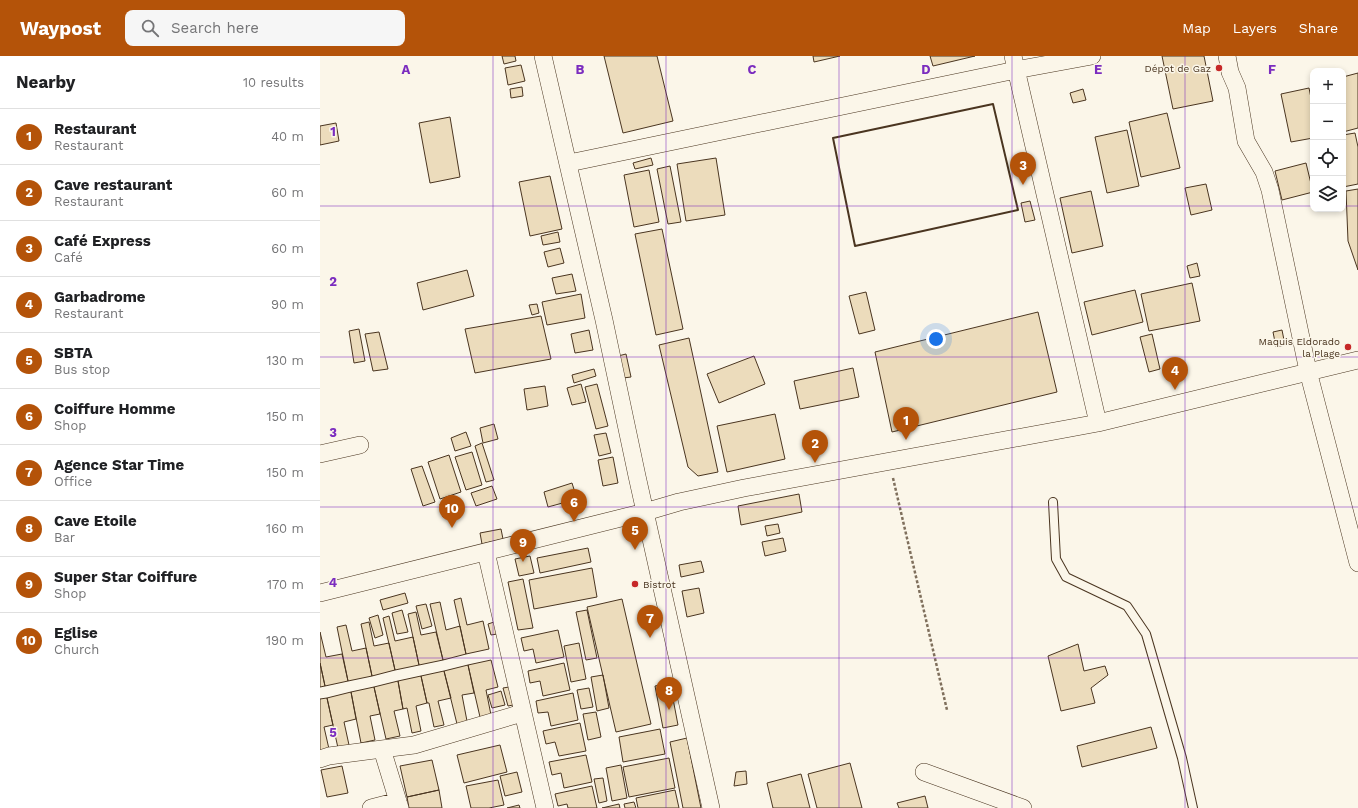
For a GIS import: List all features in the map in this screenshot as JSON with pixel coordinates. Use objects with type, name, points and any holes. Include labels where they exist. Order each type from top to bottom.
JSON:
[{"type":"street","points":[[544,56],[604,320],[711,808]]},
{"type":"street","points":[[569,163],[1014,63],[1092,56]]},
{"type":"street","points":[[1227,56],[1230,72],[1237,88],[1246,140],[1264,172],[1270,190],[1308,371],[1356,545],[1358,563]]},
{"type":"street","points":[[1014,63],[1098,423]]},
{"type":"street","points":[[320,593],[645,512],[679,502],[744,488],[1098,423],[1358,360]]},
{"type":"street","points":[[320,454],[360,445]]},
{"type":"street","points":[[486,552],[545,808]]},
{"type":"street","points":[[320,759],[329,756],[414,745],[522,712]]},
{"type":"street","points":[[371,808],[399,804],[382,749]]},
{"type":"street","points":[[924,772],[1023,808]]},
{"type":"lane","points":[[1053,502],[1056,559],[1066,578],[1127,606],[1146,634],[1182,758],[1193,808]]},
{"type":"path","points":[[890,462],[947,710]]},
{"type":"building","points":[[502,56],[515,56],[516,61],[504,64]]},
{"type":"building","points":[[604,56],[657,56],[673,121],[623,133]]},
{"type":"building","points":[[813,56],[840,56],[814,62]]},
{"type":"building","points":[[930,56],[975,56],[933,66]]},
{"type":"building","points":[[1162,56],[1204,56],[1213,101],[1173,109]]},
{"type":"building","points":[[521,65],[525,81],[508,85],[505,68]]},
{"type":"building","points":[[1358,73],[1358,128],[1346,131],[1346,104],[1346,76]]},
{"type":"building","points":[[522,87],[523,96],[511,98],[510,89]]},
{"type":"building","points":[[1309,88],[1310,139],[1291,142],[1281,94]]},
{"type":"building","points":[[1083,89],[1086,100],[1073,103],[1070,93]]},
{"type":"building","points":[[1167,113],[1180,168],[1141,177],[1129,122]]},
{"type":"building","points":[[450,117],[460,177],[430,183],[419,123]]},
{"type":"building","points":[[336,123],[339,141],[320,145],[320,126]]},
{"type":"building","points":[[1127,130],[1139,186],[1107,193],[1095,137]]},
{"type":"building","points":[[1355,133],[1358,147],[1358,184],[1346,186],[1346,140],[1346,134]]},
{"type":"building","points":[[651,158],[653,165],[635,169],[633,163]]},
{"type":"building","points":[[716,158],[725,215],[686,221],[677,164]]},
{"type":"building","points":[[1306,163],[1310,180],[1310,193],[1282,200],[1275,171]]},
{"type":"building","points":[[670,166],[681,222],[668,224],[657,169]]},
{"type":"building","points":[[649,170],[659,222],[634,227],[624,175]]},
{"type":"building","points":[[550,176],[562,229],[530,236],[519,182]]},
{"type":"building","points":[[1206,184],[1212,210],[1191,215],[1185,188]]},
{"type":"building","points":[[1358,189],[1358,270],[1348,241],[1346,191]]},
{"type":"building","points":[[1091,191],[1103,246],[1072,253],[1060,198]]},
{"type":"building","points":[[1030,201],[1035,220],[1025,222],[1021,203]]},
{"type":"building","points":[[662,229],[683,329],[656,335],[635,234]]},
{"type":"building","points":[[558,232],[560,242],[543,245],[541,236]]},
{"type":"building","points":[[560,248],[564,263],[548,267],[544,252]]},
{"type":"building","points":[[1197,263],[1200,276],[1190,278],[1187,266]]},
{"type":"building","points":[[467,270],[474,296],[423,310],[417,283]]},
{"type":"building","points":[[572,274],[576,291],[556,294],[552,278]]},
{"type":"building","points":[[1192,283],[1200,321],[1149,331],[1141,294]]},
{"type":"building","points":[[1135,290],[1143,322],[1092,335],[1084,302]]},
{"type":"building","points":[[866,292],[875,330],[859,334],[849,296]]},
{"type":"building","points":[[581,294],[585,318],[547,325],[542,302]]},
{"type":"building","points":[[537,304],[539,313],[532,315],[529,305]]},
{"type":"building","points":[[1038,312],[1057,392],[892,432],[875,352]]},
{"type":"building","points":[[541,316],[551,359],[475,373],[465,329]]},
{"type":"building","points":[[359,329],[365,361],[354,363],[349,331]]},
{"type":"building","points":[[589,330],[593,350],[575,353],[571,334]]},
{"type":"building","points":[[1282,330],[1285,345],[1276,347],[1273,332]]},
{"type":"building","points":[[379,332],[388,369],[373,371],[365,334]]},
{"type":"building","points":[[1152,334],[1160,369],[1149,372],[1140,337]]},
{"type":"building","points":[[689,338],[718,472],[698,476],[688,467],[659,345]]},
{"type":"building","points":[[626,354],[631,377],[623,378],[618,356]]},
{"type":"building","points":[[754,356],[765,384],[719,403],[707,374]]},
{"type":"building","points":[[853,368],[859,397],[800,409],[794,381]]},
{"type":"building","points":[[594,369],[596,376],[574,383],[572,375]]},
{"type":"building","points":[[581,384],[586,402],[572,405],[567,388]]},
{"type":"building","points":[[597,384],[608,426],[596,429],[585,387]]},
{"type":"building","points":[[545,386],[548,406],[527,410],[524,389]]},
{"type":"building","points":[[775,414],[785,459],[727,472],[717,426]]},
{"type":"building","points":[[494,424],[498,439],[483,443],[480,428]]},
{"type":"building","points":[[466,432],[471,446],[455,451],[451,438]]},
{"type":"building","points":[[606,433],[611,453],[599,456],[594,435]]},
{"type":"building","points":[[482,443],[494,480],[486,482],[475,446]]},
{"type":"building","points":[[472,452],[482,485],[466,490],[455,457]]},
{"type":"building","points":[[449,455],[461,492],[440,499],[428,462]]},
{"type":"building","points":[[613,457],[618,483],[603,486],[598,460]]},
{"type":"building","points":[[422,466],[435,502],[423,506],[411,469]]},
{"type":"building","points":[[572,483],[577,499],[548,507],[544,492]]},
{"type":"building","points":[[492,486],[497,499],[476,506],[471,493]]},
{"type":"building","points":[[799,494],[802,512],[741,525],[738,506]]},
{"type":"building","points":[[459,499],[463,513],[443,517],[440,504]]},
{"type":"building","points":[[778,524],[780,533],[767,536],[765,526]]},
{"type":"building","points":[[501,529],[503,539],[482,544],[480,533]]},
{"type":"building","points":[[783,538],[786,551],[765,556],[762,542]]},
{"type":"building","points":[[588,548],[591,562],[540,573],[537,558]]},
{"type":"building","points":[[530,556],[534,573],[519,576],[515,559]]},
{"type":"building","points":[[701,561],[704,572],[681,577],[679,565]]},
{"type":"building","points":[[592,568],[597,597],[534,609],[529,580]]},
{"type":"building","points":[[523,579],[533,628],[518,630],[508,582]]},
{"type":"building","points":[[699,588],[704,613],[687,617],[682,591]]},
{"type":"building","points":[[405,593],[408,603],[383,610],[380,600]]},
{"type":"building","points":[[461,598],[467,625],[483,621],[489,649],[466,654],[454,600]]},
{"type":"building","points":[[622,599],[651,724],[616,732],[587,607]]},
{"type":"building","points":[[440,602],[446,630],[460,626],[466,654],[443,660],[430,604]]},
{"type":"building","points":[[426,604],[432,626],[422,629],[416,606]]},
{"type":"building","points":[[402,610],[408,632],[397,634],[392,613]]},
{"type":"building","points":[[587,610],[597,658],[586,660],[576,612]]},
{"type":"building","points":[[416,612],[421,635],[436,632],[443,660],[419,665],[408,614]]},
{"type":"building","points":[[378,615],[383,635],[375,638],[369,618]]},
{"type":"building","points":[[389,616],[395,641],[413,637],[419,665],[395,670],[383,618]]},
{"type":"building","points":[[369,622],[374,646],[389,643],[395,670],[372,676],[361,624]]},
{"type":"building","points":[[494,622],[497,634],[491,635],[488,624]]},
{"type":"building","points":[[346,625],[352,651],[366,648],[372,676],[348,681],[337,627]]},
{"type":"building","points":[[558,630],[564,657],[536,663],[533,649],[524,651],[521,638]]},
{"type":"building","points":[[320,632],[326,657],[342,654],[348,681],[325,686],[320,663]]},
{"type":"building","points":[[579,643],[586,679],[571,682],[564,646]]},
{"type":"building","points":[[1078,644],[1084,671],[1105,666],[1108,675],[1091,688],[1095,703],[1061,711],[1048,656]]},
{"type":"building","points":[[491,660],[498,687],[486,690],[491,715],[480,717],[468,665]]},
{"type":"building","points":[[320,663],[325,686],[320,687]]},
{"type":"building","points":[[564,663],[570,690],[543,696],[540,681],[530,683],[528,671]]},
{"type":"building","points":[[468,665],[474,693],[462,695],[467,721],[457,724],[444,671]]},
{"type":"building","points":[[444,671],[451,698],[438,701],[444,725],[434,727],[421,676]]},
{"type":"building","points":[[603,675],[609,708],[597,711],[591,677]]},
{"type":"building","points":[[421,676],[427,703],[416,706],[421,731],[412,733],[407,708],[403,709],[398,681]]},
{"type":"building","points":[[398,681],[403,709],[394,711],[400,736],[386,739],[374,687]]},
{"type":"building","points":[[670,683],[678,725],[663,728],[655,686]]},
{"type":"building","points":[[374,687],[380,714],[370,716],[375,740],[361,743],[351,692]]},
{"type":"building","points":[[509,687],[513,705],[508,706],[503,688]]},
{"type":"building","points":[[589,688],[593,707],[581,709],[577,690]]},
{"type":"building","points":[[501,691],[505,705],[492,708],[488,695]]},
{"type":"building","points":[[351,692],[356,719],[344,722],[349,745],[338,748],[327,698]]},
{"type":"building","points":[[573,693],[578,720],[551,726],[548,712],[538,713],[536,701]]},
{"type":"building","points":[[327,698],[333,725],[324,727],[329,749],[320,751],[320,699]]},
{"type":"building","points":[[596,712],[601,737],[588,740],[583,714]]},
{"type":"building","points":[[580,723],[586,751],[559,756],[555,742],[546,744],[543,731]]},
{"type":"building","points":[[1151,727],[1157,748],[1082,767],[1077,746]]},
{"type":"building","points":[[660,729],[665,754],[623,762],[619,737]]},
{"type":"building","points":[[687,738],[701,808],[683,808],[670,742]]},
{"type":"building","points":[[500,745],[507,772],[464,783],[457,755]]},
{"type":"building","points":[[586,755],[592,782],[564,788],[561,773],[552,775],[549,762]]},
{"type":"building","points":[[669,758],[675,788],[629,797],[623,767]]},
{"type":"building","points":[[432,760],[439,790],[407,797],[400,766]]},
{"type":"building","points":[[850,763],[862,808],[817,808],[808,774]]},
{"type":"building","points":[[621,765],[627,798],[612,801],[606,768]]},
{"type":"building","points":[[342,766],[348,793],[327,797],[321,770]]},
{"type":"building","points":[[746,771],[747,784],[734,786],[736,772]]},
{"type":"building","points":[[517,772],[522,792],[505,796],[500,776]]},
{"type":"building","points":[[801,774],[810,808],[773,808],[767,783]]},
{"type":"building","points":[[603,778],[607,801],[599,803],[594,779]]},
{"type":"building","points":[[498,780],[504,805],[489,808],[471,808],[466,786]]},
{"type":"building","points":[[592,786],[597,808],[568,808],[567,804],[558,806],[555,794]]},
{"type":"building","points":[[439,790],[442,808],[409,808],[407,797]]},
{"type":"building","points":[[675,790],[679,808],[638,808],[636,798]]},
{"type":"building","points":[[925,796],[928,808],[899,808],[897,803]]},
{"type":"building","points":[[634,802],[636,808],[625,808],[624,804]]},
{"type":"building","points":[[619,804],[620,808],[602,808]]},
{"type":"building","points":[[519,805],[520,808],[507,808]]},
{"type":"wall","points":[[993,104],[1018,210],[855,246],[833,138],[993,104]]},
{"type":"place","name":"Dépot de Gaz","points":[[1219,68]]},
{"type":"place","name":"Café Express","points":[[1023,185]]},
{"type":"place","name":"Maquis Eldorado la Plage","points":[[1348,347]]},
{"type":"place","name":"Garbadrome","points":[[1175,390]]},
{"type":"place","name":"Restaurant","points":[[906,440]]},
{"type":"place","name":"Cave restaurant","points":[[815,463]]},
{"type":"place","name":"Coiffure Homme","points":[[574,522]]},
{"type":"place","name":"Eglise","points":[[452,528]]},
{"type":"place","name":"SBTA","points":[[635,550]]},
{"type":"place","name":"Super Star Coiffure","points":[[523,562]]},
{"type":"place","name":"Bistrot","points":[[635,584]]},
{"type":"place","name":"Agence Star Time","points":[[650,638]]},
{"type":"place","name":"Cave Etoile","points":[[669,710]]}]
